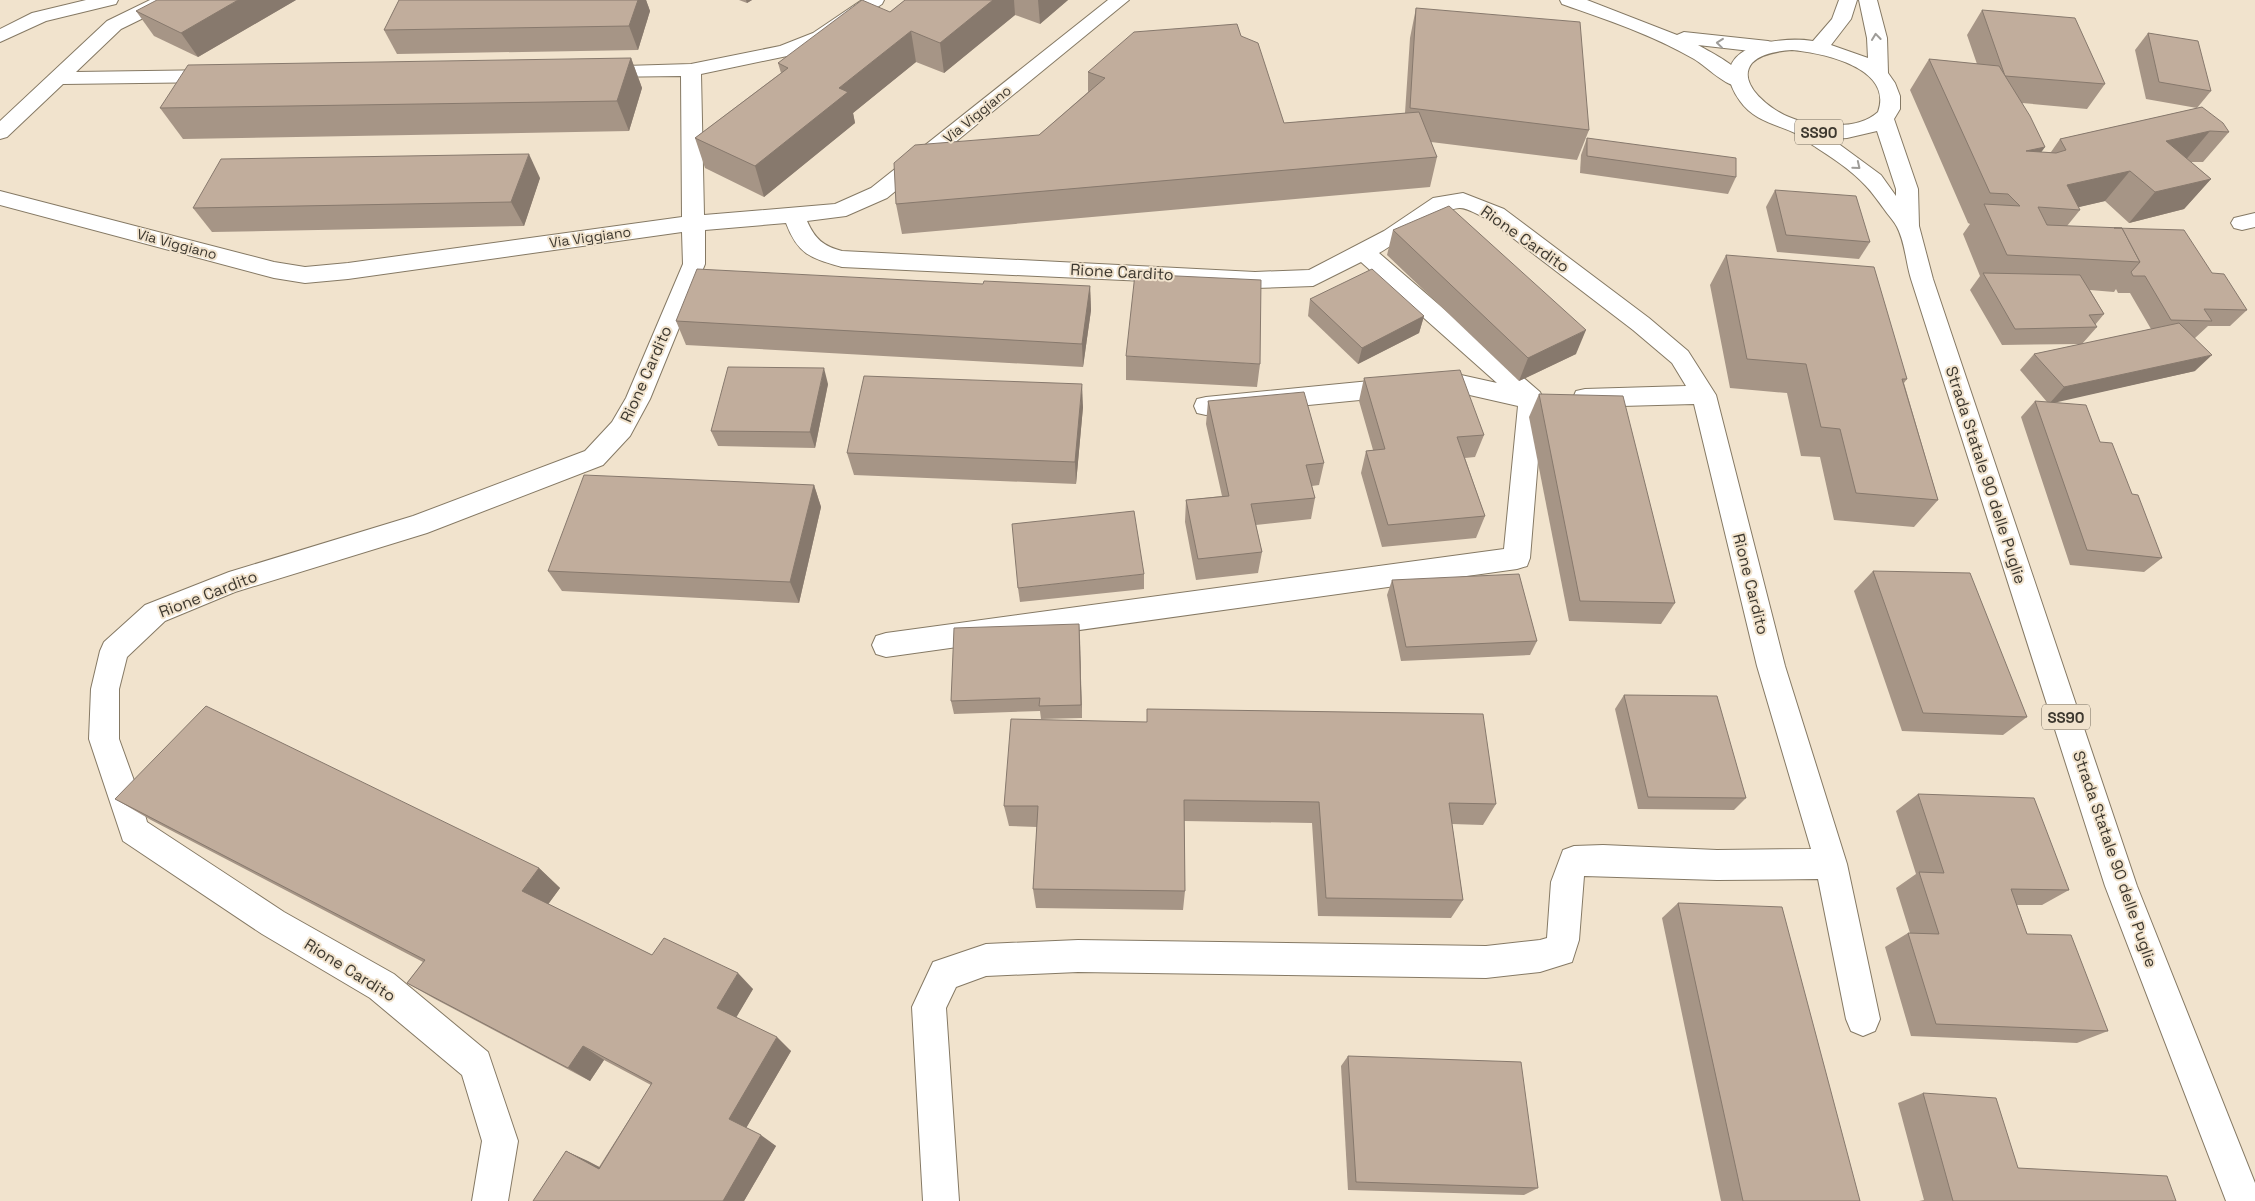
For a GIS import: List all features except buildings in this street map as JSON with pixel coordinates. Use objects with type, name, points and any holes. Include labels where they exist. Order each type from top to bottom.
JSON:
[{"type":"street","points":[[0,36],[39,17],[109,0]]},
{"type":"street","points":[[0,132],[114,25],[165,0]]},
{"type":"street","points":[[582,71],[691,70],[785,51],[820,37],[875,0]]},
{"type":"street","name":"Via Viggiano","points":[[0,198],[274,270],[305,275],[348,271],[694,223],[838,211],[879,194],[1120,0]]},
{"type":"street","points":[[1570,0],[1661,34],[1704,55],[1739,82]]},
{"type":"street","points":[[1819,46],[1832,32],[1847,10],[1848,0]]},
{"type":"street","points":[[1868,0],[1877,38],[1878,75]]},
{"type":"street","points":[[1661,34],[1700,41],[1768,47],[1792,44],[1819,46],[1841,53],[1862,63],[1878,75],[1889,90],[1891,106],[1884,118]]},
{"type":"street","points":[[1739,82],[1739,71],[1744,61],[1754,52],[1768,47]]},
{"type":"street","name":"Rione Cardito","points":[[490,1201],[500,1141],[476,1064],[382,986],[273,922],[134,831],[126,800],[104,739],[105,690],[114,651],[155,613],[229,583],[418,525],[594,458],[621,429],[638,399],[694,264],[691,70]]},
{"type":"street","points":[[57,78],[235,76]]},
{"type":"street","name":"Strada Statale 90 delle Puglie","points":[[1739,82],[1746,96],[1760,109],[1780,121],[1802,129],[1827,133],[1850,132],[1870,128],[1884,118],[1907,189],[1908,226],[1937,324],[2121,886],[2244,1201]]},
{"type":"street","name":"Strada Statale 90 delle Puglie","points":[[1802,129],[1845,157],[1873,180],[1908,226]]},
{"type":"street","name":"Rione Cardito","points":[[794,216],[805,242],[818,252],[842,260],[1188,275],[1255,280],[1313,278],[1392,236],[1441,203],[1463,200],[1481,206],[1496,214],[1641,324],[1680,357],[1704,395],[1771,666],[1831,864],[1863,1019]]},
{"type":"street","points":[[1363,251],[1547,398]]},
{"type":"street","points":[[1206,406],[1452,382],[1547,398],[1704,395]]},
{"type":"street","points":[[886,645],[1517,558],[1547,398]]},
{"type":"street","points":[[941,1201],[929,1007],[945,974],[986,960],[1078,956],[1486,962],[1540,956],[1560,951],[1565,937],[1567,873],[1574,861],[1603,860],[1717,865],[1831,864]]}]
